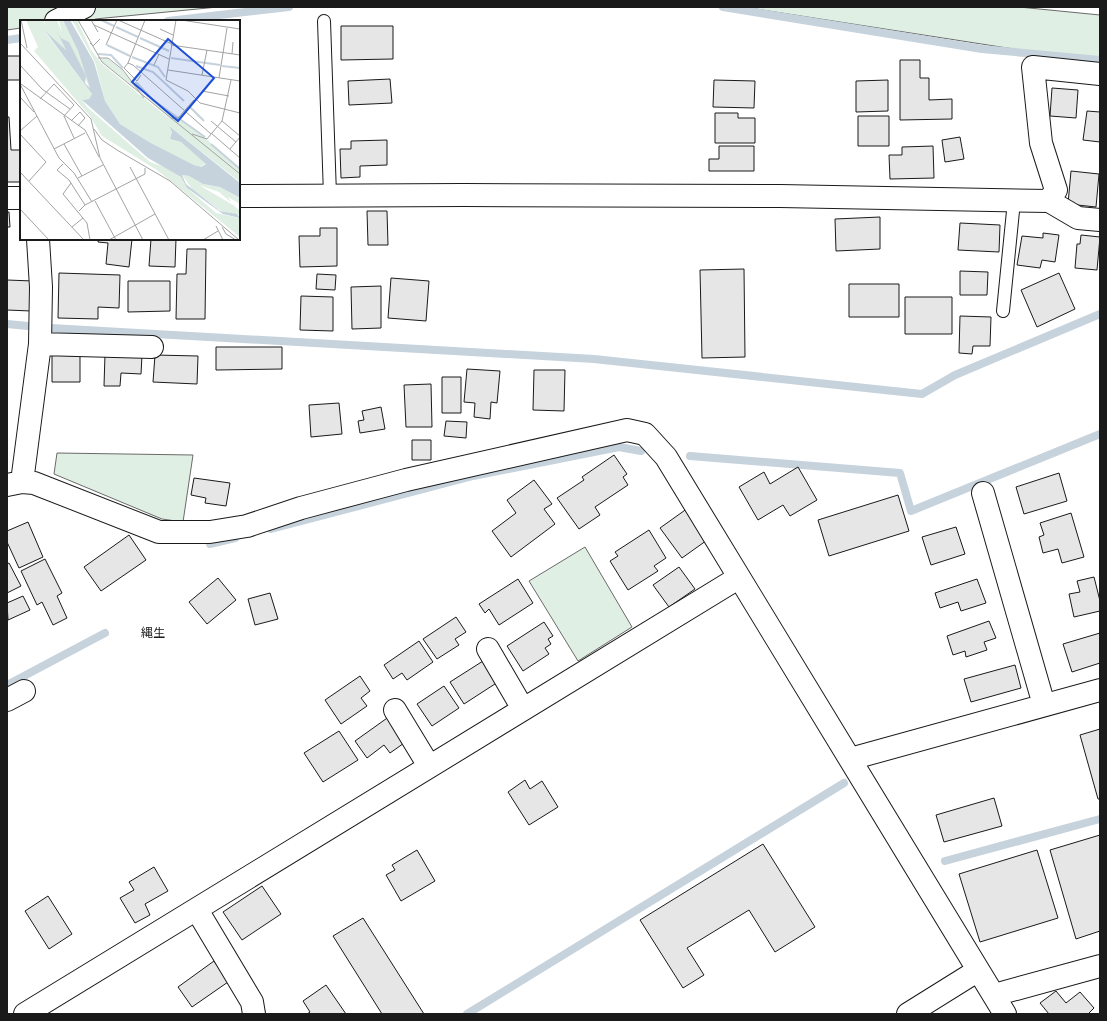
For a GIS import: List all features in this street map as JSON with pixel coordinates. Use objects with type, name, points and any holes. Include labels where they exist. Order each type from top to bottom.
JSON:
[{"type":"street","points":[[58,20],[84,7]]},
{"type":"street","points":[[1049,201],[1056,190],[1041,143],[1033,67],[1100,74]]},
{"type":"street","points":[[240,196],[780,196],[1049,201],[1078,218],[1100,220]]},
{"type":"street","points":[[7,198],[20,198]]},
{"type":"street","points":[[38,240],[41,287],[40,344],[15,484],[34,483],[159,532],[210,532],[247,526],[301,508],[406,480],[627,430],[645,434],[654,442],[666,457],[977,971],[1005,1014]]},
{"type":"street","points":[[40,344],[152,347]]},
{"type":"street","points":[[983,493],[1044,705]]},
{"type":"street","points":[[26,1014],[738,578]]},
{"type":"street","points":[[488,649],[523,709]]},
{"type":"street","points":[[850,759],[1100,690]]},
{"type":"street","points":[[395,710],[429,766]]},
{"type":"street","points":[[197,910],[252,1002],[254,1014]]},
{"type":"street","points":[[994,995],[1100,966]]},
{"type":"street","points":[[908,1014],[977,971]]},
{"type":"lane","points":[[324,21],[330,195]]},
{"type":"lane","points":[[1003,311],[1014,201]]},
{"type":"green space","points":[[7,7],[218,7],[95,20],[20,20],[20,28],[7,30]]},
{"type":"green space","points":[[743,7],[1019,7],[1100,15],[1100,58],[1033,52]]},
{"type":"green space","points":[[57,453],[193,455],[183,522],[162,519],[54,474]]},
{"type":"green space","points":[[585,547],[632,627],[578,661],[529,581]]},
{"type":"building","points":[[341,26],[393,26],[393,59],[341,60]]},
{"type":"building","points":[[7,56],[20,56],[20,80],[7,80]]},
{"type":"building","points":[[900,60],[920,60],[920,78],[929,78],[929,100],[952,99],[952,119],[900,120]]},
{"type":"building","points":[[390,79],[392,103],[349,105],[348,81]]},
{"type":"building","points":[[714,80],[755,81],[754,108],[713,107]]},
{"type":"building","points":[[888,80],[888,111],[856,112],[856,81]]},
{"type":"building","points":[[1052,88],[1078,90],[1076,118],[1050,116]]},
{"type":"building","points":[[1087,111],[1100,112],[1100,142],[1083,140]]},
{"type":"building","points":[[715,113],[738,113],[738,118],[755,118],[755,143],[715,143]]},
{"type":"building","points":[[858,116],[889,116],[889,146],[858,146]]},
{"type":"building","points":[[7,117],[9,117],[11,150],[20,150],[20,182],[7,182]]},
{"type":"building","points":[[960,137],[964,159],[945,162],[942,140]]},
{"type":"building","points":[[387,140],[387,165],[360,166],[360,177],[341,178],[340,149],[351,149],[351,141]]},
{"type":"building","points":[[719,146],[754,146],[754,171],[709,171],[709,159],[719,159]]},
{"type":"building","points":[[933,146],[934,178],[890,179],[889,155],[902,155],[902,147]]},
{"type":"building","points":[[1071,171],[1099,174],[1096,207],[1068,204]]},
{"type":"building","points":[[367,211],[387,211],[388,245],[368,245]]},
{"type":"building","points":[[7,212],[9,212],[10,227],[7,227]]},
{"type":"building","points":[[880,217],[880,249],[836,251],[835,219]]},
{"type":"building","points":[[960,223],[1000,225],[999,252],[958,250]]},
{"type":"building","points":[[320,228],[337,228],[337,266],[300,267],[299,236],[320,236]]},
{"type":"building","points":[[1043,233],[1059,235],[1055,262],[1042,260],[1040,268],[1017,265],[1022,236],[1043,238]]},
{"type":"building","points":[[1081,235],[1100,237],[1097,270],[1075,268],[1077,244],[1080,244]]},
{"type":"building","points":[[98,240],[132,240],[129,267],[106,264],[108,243],[98,242]]},
{"type":"building","points":[[151,240],[176,240],[175,267],[149,266]]},
{"type":"building","points":[[187,249],[206,249],[205,319],[176,319],[177,274],[186,274]]},
{"type":"building","points":[[744,269],[745,357],[702,358],[700,270]]},
{"type":"building","points":[[960,271],[988,272],[987,295],[960,295]]},
{"type":"building","points":[[59,273],[120,275],[119,308],[98,307],[98,319],[58,318]]},
{"type":"building","points":[[1059,273],[1075,309],[1037,327],[1021,290]]},
{"type":"building","points":[[317,274],[336,275],[335,290],[316,289]]},
{"type":"building","points":[[391,278],[429,281],[426,321],[388,318]]},
{"type":"building","points":[[7,280],[33,281],[31,311],[7,310]]},
{"type":"building","points":[[128,281],[170,281],[170,311],[128,312]]},
{"type":"building","points":[[849,284],[899,284],[899,317],[849,317]]},
{"type":"building","points":[[381,286],[381,328],[352,329],[351,287]]},
{"type":"building","points":[[301,296],[333,297],[333,331],[300,330]]},
{"type":"building","points":[[905,297],[952,297],[952,334],[905,334]]},
{"type":"building","points":[[960,316],[991,317],[990,346],[973,346],[972,354],[959,353]]},
{"type":"building","points":[[216,347],[282,347],[282,369],[216,370]]},
{"type":"building","points":[[105,354],[142,355],[141,374],[121,373],[120,386],[104,386]]},
{"type":"building","points":[[52,355],[80,356],[80,382],[52,382]]},
{"type":"building","points":[[155,355],[198,356],[197,384],[153,382]]},
{"type":"building","points":[[467,369],[500,371],[497,403],[491,402],[490,419],[474,417],[475,403],[464,402]]},
{"type":"building","points":[[534,370],[565,370],[564,411],[533,410]]},
{"type":"building","points":[[442,377],[461,377],[461,413],[442,413]]},
{"type":"building","points":[[431,384],[432,427],[406,427],[404,385]]},
{"type":"building","points":[[339,403],[342,434],[311,437],[309,405]]},
{"type":"building","points":[[381,407],[385,429],[360,433],[358,421],[364,420],[362,411]]},
{"type":"building","points":[[446,421],[467,422],[466,438],[444,436]]},
{"type":"building","points":[[412,440],[431,440],[431,460],[412,460]]},
{"type":"building","points":[[614,455],[627,474],[623,477],[628,485],[595,507],[600,515],[579,529],[557,498],[584,480],[582,477]]},
{"type":"building","points":[[798,467],[817,500],[790,516],[783,505],[758,520],[739,487],[764,472],[770,484]]},
{"type":"building","points":[[1059,473],[1067,501],[1024,514],[1016,487]]},
{"type":"building","points":[[194,478],[230,483],[226,506],[205,503],[206,498],[191,495]]},
{"type":"building","points":[[534,480],[552,504],[544,509],[555,524],[511,557],[492,531],[516,513],[507,500]]},
{"type":"building","points":[[898,495],[909,531],[829,556],[818,520]]},
{"type":"building","points":[[688,508],[710,538],[682,558],[660,528]]},
{"type":"building","points":[[1071,513],[1084,557],[1062,563],[1058,549],[1043,553],[1039,537],[1044,535],[1040,523]]},
{"type":"building","points":[[28,522],[43,557],[19,568],[7,542],[7,531]]},
{"type":"building","points":[[956,527],[965,554],[931,565],[922,537]]},
{"type":"building","points":[[649,530],[666,558],[654,566],[658,571],[628,590],[610,561],[618,556],[615,552]]},
{"type":"building","points":[[129,535],[146,560],[101,591],[84,567]]},
{"type":"building","points":[[45,559],[62,593],[57,596],[67,618],[53,625],[42,602],[37,605],[21,571]]},
{"type":"building","points":[[9,563],[21,586],[7,593],[7,564]]},
{"type":"building","points":[[679,567],[695,589],[669,607],[653,585]]},
{"type":"building","points":[[1094,577],[1100,601],[1100,611],[1074,617],[1069,594],[1080,592],[1077,581]]},
{"type":"building","points":[[218,578],[236,600],[207,624],[189,602]]},
{"type":"building","points":[[518,579],[533,603],[499,625],[489,609],[485,613],[479,604]]},
{"type":"building","points":[[977,579],[986,603],[961,611],[958,602],[940,608],[935,593]]},
{"type":"building","points":[[270,593],[278,619],[255,625],[248,599]]},
{"type":"building","points":[[23,596],[30,610],[8,620],[7,603]]},
{"type":"building","points":[[456,617],[466,632],[455,639],[459,645],[437,659],[423,639]]},
{"type":"building","points":[[989,621],[996,638],[984,642],[987,650],[966,657],[965,651],[953,655],[947,636]]},
{"type":"building","points":[[544,622],[553,636],[548,639],[551,644],[545,648],[549,654],[523,671],[507,646]]},
{"type":"building","points":[[1100,633],[1100,663],[1072,672],[1063,644]]},
{"type":"building","points":[[419,641],[433,662],[407,680],[402,673],[393,679],[384,665]]},
{"type":"building","points":[[483,661],[498,682],[464,704],[450,682]]},
{"type":"building","points":[[1015,665],[1021,688],[971,702],[964,679]]},
{"type":"building","points":[[360,676],[370,691],[361,698],[367,706],[341,724],[325,700]]},
{"type":"building","points":[[444,686],[459,708],[432,726],[417,704]]},
{"type":"building","points":[[390,716],[407,741],[390,753],[384,745],[367,758],[355,741]]},
{"type":"building","points":[[1100,729],[1100,799],[1098,799],[1080,735]]},
{"type":"building","points":[[339,731],[358,760],[323,782],[304,753]]},
{"type":"building","points":[[525,780],[530,789],[542,781],[558,807],[529,825],[508,792]]},
{"type":"building","points":[[994,798],[1002,826],[944,842],[936,815]]},
{"type":"building","points":[[1100,835],[1100,931],[1076,939],[1050,850]]},
{"type":"building","points":[[763,844],[815,927],[775,952],[749,910],[687,948],[704,975],[683,988],[640,920]]},
{"type":"building","points":[[417,850],[435,881],[401,901],[386,875],[395,870],[392,865]]},
{"type":"building","points":[[1037,850],[1058,918],[980,942],[959,874]]},
{"type":"building","points":[[154,867],[168,891],[145,904],[150,915],[135,923],[120,898],[134,890],[129,882]]},
{"type":"building","points":[[262,886],[281,914],[242,940],[223,912]]},
{"type":"building","points":[[48,896],[72,934],[49,949],[25,911]]},
{"type":"building","points":[[363,918],[424,1014],[382,1014],[333,936]]},
{"type":"building","points":[[214,961],[228,982],[192,1007],[178,987]]},
{"type":"building","points":[[326,985],[346,1014],[307,1014],[310,1012],[303,1001]]},
{"type":"building","points":[[1056,991],[1066,1003],[1080,992],[1094,1008],[1088,1014],[1049,1014],[1040,1003]]},
{"type":"waterway","points":[[177,20],[289,7]]},
{"type":"waterway","points":[[723,7],[982,49],[1100,60]]},
{"type":"waterway","points":[[7,40],[20,38]]},
{"type":"waterway","points":[[51,328],[594,359],[922,394],[955,375],[1100,314]]},
{"type":"waterway","points":[[7,324],[28,326]]},
{"type":"waterway","points":[[690,456],[900,473],[911,511],[1100,434]]},
{"type":"waterway","points":[[271,529],[473,476],[619,447],[641,451]]},
{"type":"waterway","points":[[210,544],[235,538]]},
{"type":"waterway","points":[[7,685],[105,633]]},
{"type":"waterway","points":[[467,1014],[844,783]]},
{"type":"waterway","points":[[945,861],[1100,819]]},
{"type":"district","name":"縄生","points":[[153,633]]}]
